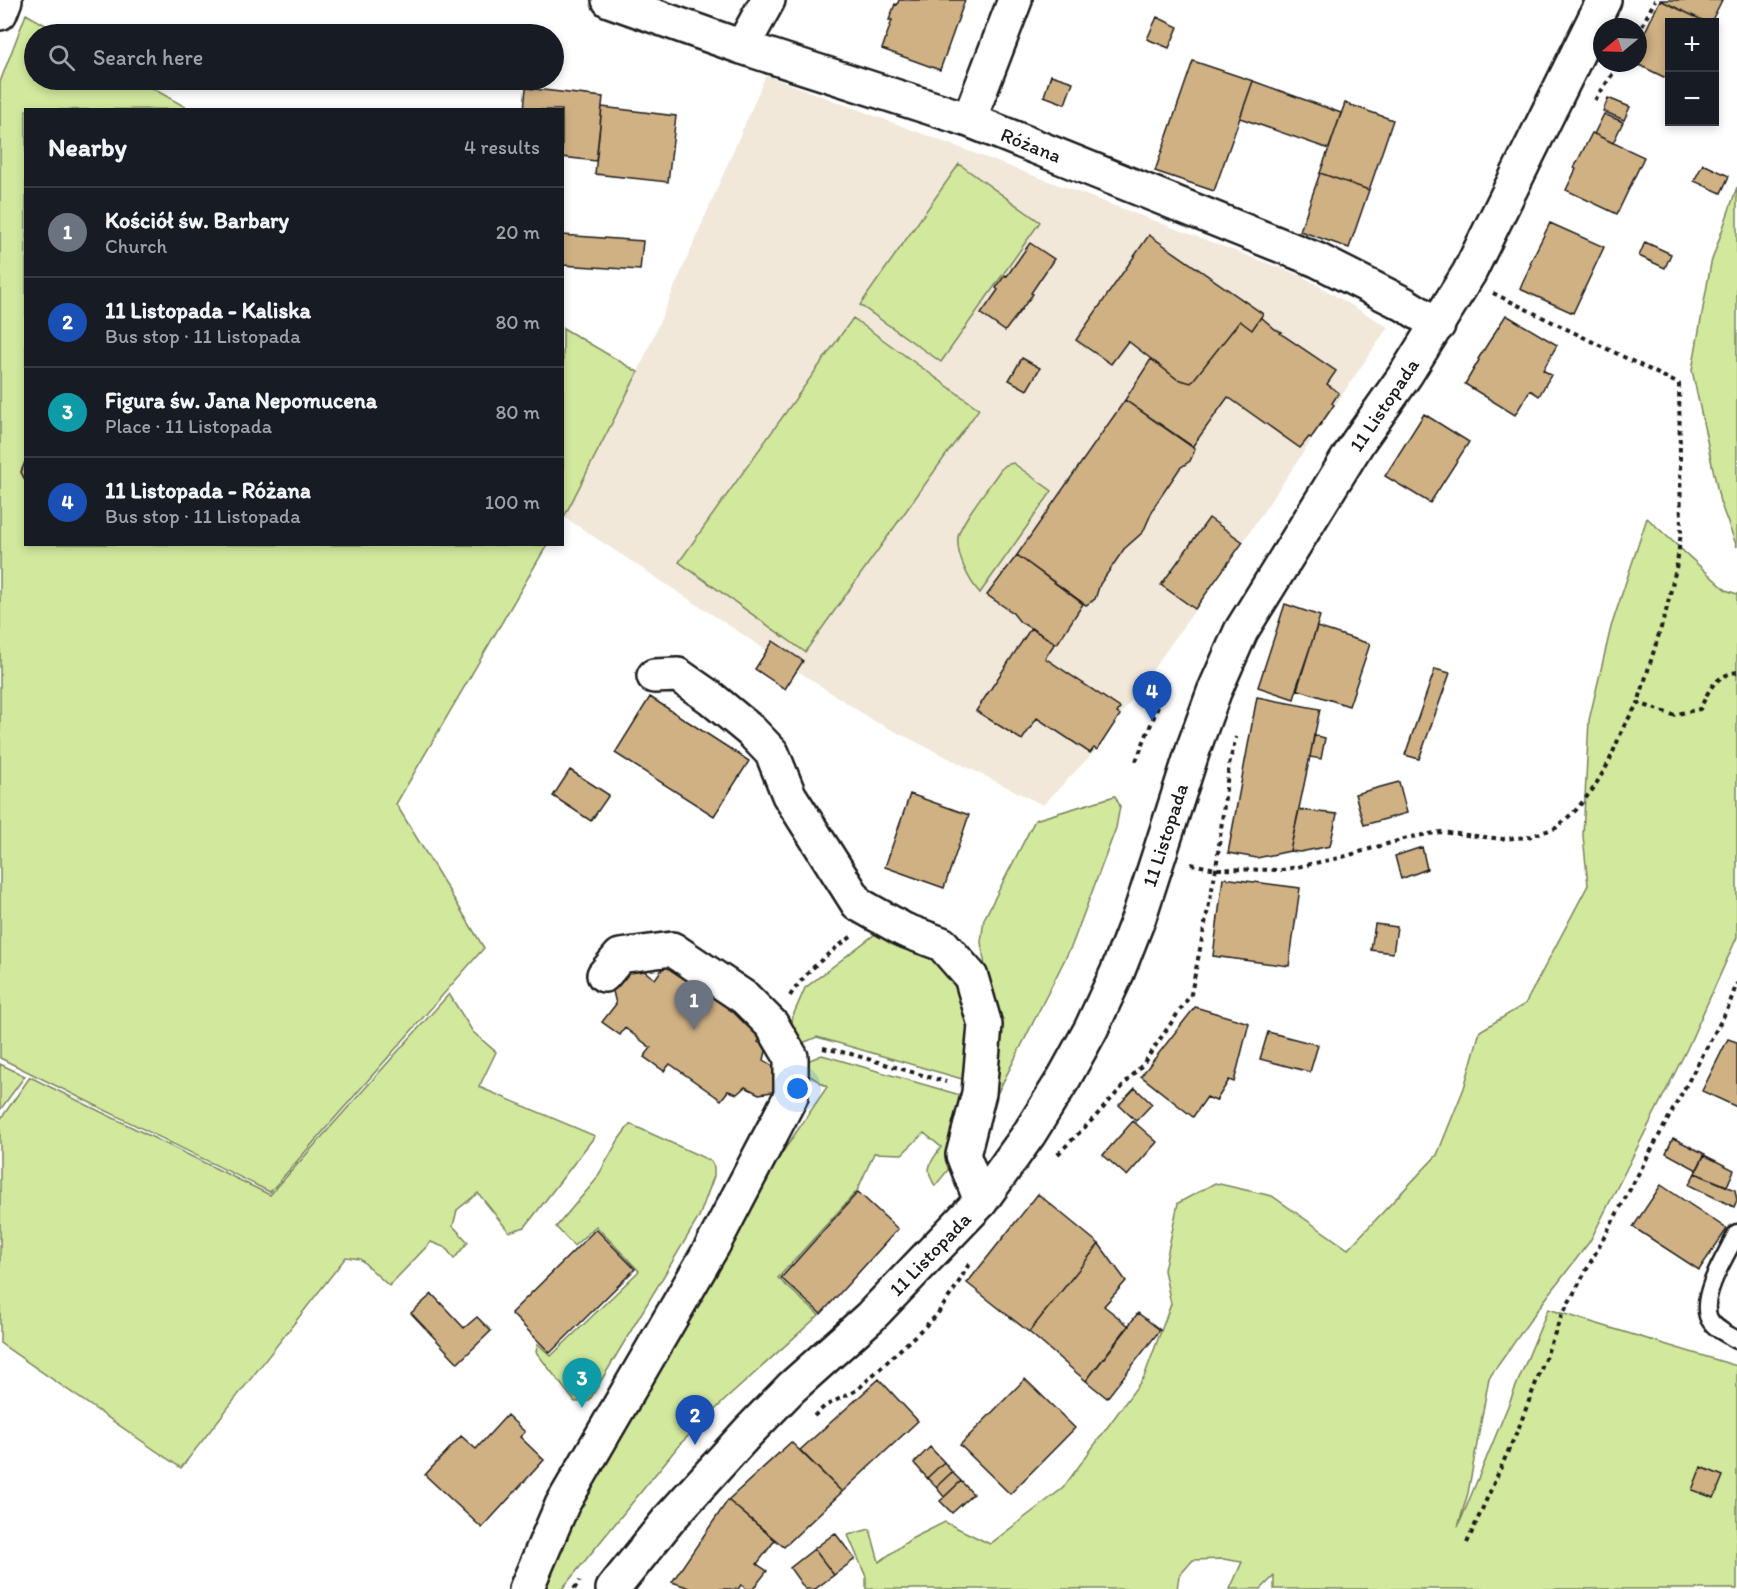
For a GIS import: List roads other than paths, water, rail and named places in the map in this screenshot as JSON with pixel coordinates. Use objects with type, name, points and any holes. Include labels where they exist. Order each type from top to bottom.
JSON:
[{"type":"street","points":[[0,13],[5,0]]},
{"type":"street","name":"Różana","points":[[609,0],[742,47],[969,120],[1317,260],[1404,304],[1438,325]]},
{"type":"street","points":[[742,47],[768,0]]},
{"type":"street","points":[[969,120],[1015,0]]},
{"type":"street","name":"11 Listopada","points":[[613,1589],[670,1518],[749,1431],[792,1388],[870,1317],[981,1201],[1029,1134],[1064,1078],[1091,1029],[1139,918],[1202,725],[1241,631],[1358,442],[1438,325],[1469,273],[1604,0]]},
{"type":"street","points":[[654,676],[678,675],[711,698],[758,738],[772,753],[789,795],[858,904],[904,930],[942,944],[971,977],[985,1026],[979,1093],[963,1155],[981,1201]]},
{"type":"street","points":[[526,1589],[562,1505],[713,1245],[790,1096],[791,1057],[772,1025],[745,998],[672,949],[620,956],[604,975]]},
{"type":"lane","points":[[1737,1233],[1715,1278],[1707,1302],[1708,1318],[1719,1329],[1737,1340]]},
{"type":"place","name":"11 Listopada - Różana","points":[[1152,721]]},
{"type":"place","name":"Kościół św. Barbary","points":[[694,1030]]},
{"type":"place","name":"Figura św. Jana Nepomucena","points":[[582,1408]]},
{"type":"place","name":"11 Listopada - Kaliska","points":[[695,1445]]}]
